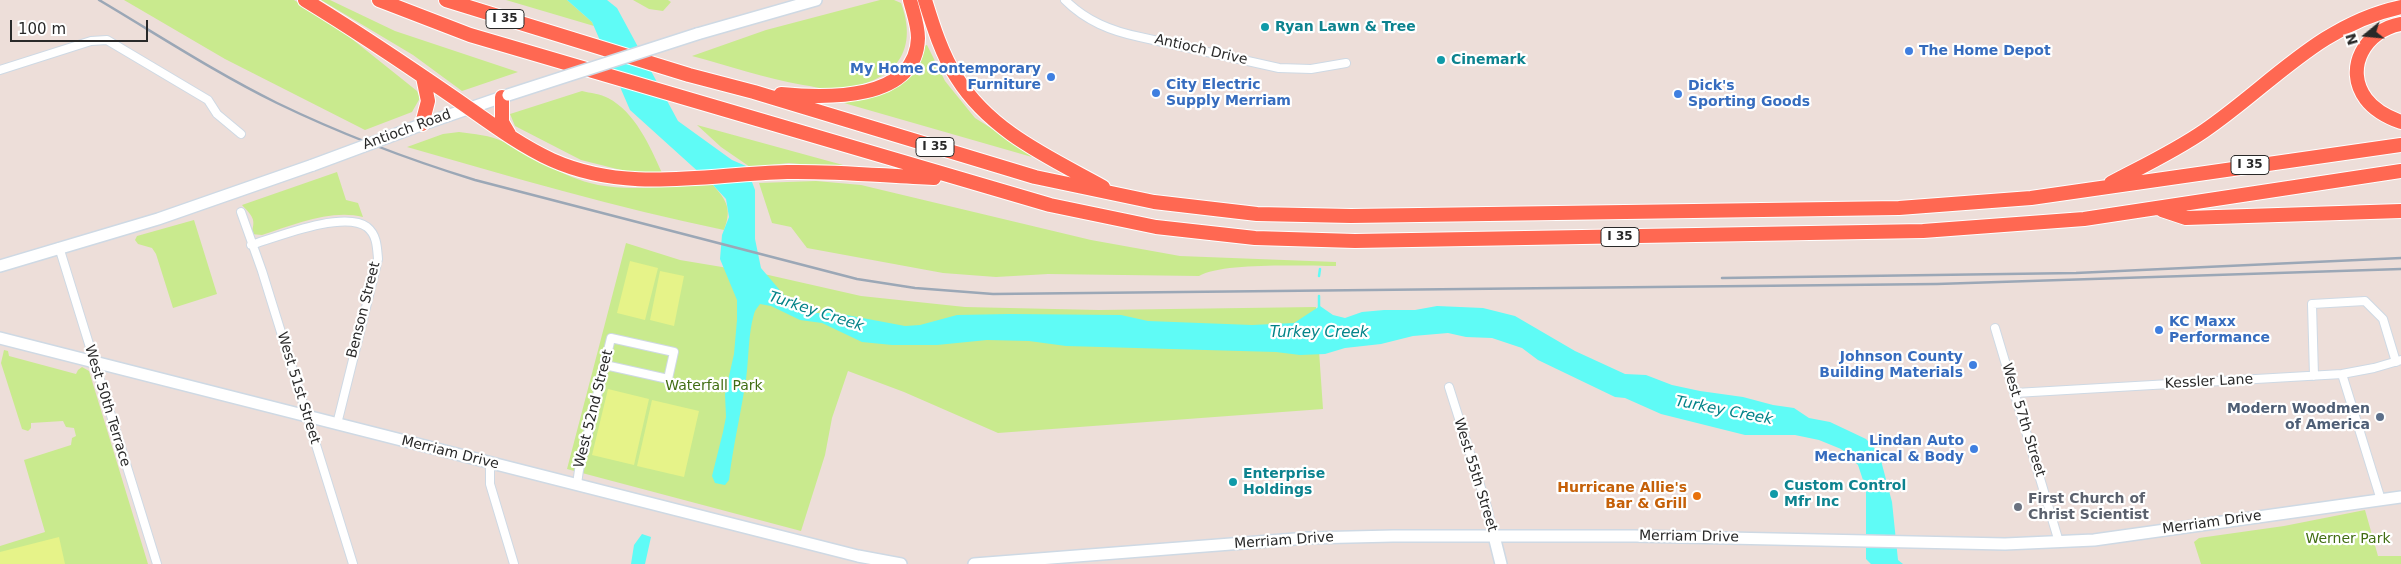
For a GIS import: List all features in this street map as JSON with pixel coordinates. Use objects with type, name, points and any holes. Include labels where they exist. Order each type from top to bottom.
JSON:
[{"type":"highway","points":[[305,0],[510,135],[552,160],[575,168],[619,179],[657,181],[808,172],[956,179]]},
{"type":"highway","name":"I 35","points":[[379,0],[427,20],[492,41],[956,179],[1050,205],[1156,227],[1306,241],[1923,231],[2084,219],[2401,171]]},
{"type":"highway","name":"I 35","points":[[446,0],[689,75],[754,92],[1036,176],[1164,204],[1257,214],[1351,216],[1899,208],[2022,199],[2401,145]]},
{"type":"highway","points":[[754,92],[841,96],[872,90],[889,82],[905,69],[912,60],[916,49],[918,37],[910,0]]},
{"type":"highway","points":[[925,0],[946,58],[956,77],[981,109],[1012,135],[1118,195]]},
{"type":"highway","points":[[2099,188],[2163,156],[2204,131],[2319,42],[2339,29],[2360,18],[2401,8]]},
{"type":"highway","points":[[2401,24],[2381,31],[2368,40],[2361,52],[2357,65],[2359,86],[2366,98],[2387,117],[2401,122]]},
{"type":"highway","points":[[420,125],[428,101],[423,77]]},
{"type":"highway","points":[[505,96],[502,122],[510,135]]},
{"type":"highway","points":[[2158,209],[2186,218],[2401,211]]},
{"type":"main road","name":"Antioch Road","points":[[0,266],[158,219],[314,165],[468,108],[697,34],[816,0]]},
{"type":"main road","name":"Merriam Drive","points":[[0,338],[490,464],[577,484],[858,556],[901,564]]},
{"type":"main road","name":"Merriam Drive","points":[[974,564],[1308,538],[1635,536],[1862,542],[2005,544],[2060,542],[2094,540],[2401,497]]},
{"type":"main road","name":"West 55th Street","points":[[1494,536],[1501,564]]},
{"type":"street","name":"Antioch Drive","points":[[1065,0],[1088,18],[1120,32],[1279,68],[1311,69],[1346,62]]},
{"type":"street","points":[[0,70],[91,41],[107,40],[208,100],[216,114],[240,134]]},
{"type":"street","name":"West 51st Street","points":[[241,212],[251,245],[262,271],[352,564]]},
{"type":"street","name":"Benson Street","points":[[251,245],[302,229],[338,222],[350,221],[362,224],[372,233],[376,243],[378,259],[337,424]]},
{"type":"street","name":"West 50th Terrace","points":[[59,247],[157,564]]},
{"type":"street","points":[[2314,376],[2312,304],[2365,301],[2383,319],[2399,361]]},
{"type":"street","name":"West 57th Street","points":[[1995,328],[2060,542]]},
{"type":"street","name":"West 52nd Street","points":[[577,484],[578,470],[612,338],[674,352],[668,379],[605,366]]},
{"type":"street","name":"Kessler Lane","points":[[2015,393],[2342,374],[2399,361]]},
{"type":"street","points":[[2342,374],[2381,500]]},
{"type":"street","name":"West 55th Street","points":[[1449,387],[1487,507],[1494,536]]},
{"type":"street","points":[[490,464],[490,484],[514,564]]},
{"type":"green space","points":[[124,0],[294,0],[332,23],[417,91],[420,98],[412,112],[365,130],[225,59]]},
{"type":"green space","points":[[321,0],[330,0],[395,31],[518,72],[462,91],[413,55]]},
{"type":"green space","points":[[506,0],[567,0],[594,26]]},
{"type":"green space","points":[[633,0],[668,0],[671,2],[663,11],[649,9]]},
{"type":"green space","points":[[880,0],[894,0],[901,3],[906,23],[906,40],[902,55],[894,67],[882,76],[867,83],[849,87],[823,89],[775,79],[692,56],[766,30]]},
{"type":"green space","points":[[927,45],[945,81],[975,118],[1026,150],[1032,157],[844,103],[882,92],[894,86],[912,71],[923,46]]},
{"type":"green space","points":[[582,91],[605,97],[618,104],[626,112],[641,131],[662,173],[629,172],[581,160],[515,126],[510,114]]},
{"type":"green space","points":[[697,125],[843,165],[842,168],[789,163],[750,167],[721,147]]},
{"type":"green space","points":[[459,132],[482,135],[499,140],[560,172],[598,185],[641,188],[713,185],[727,206],[728,216],[724,230],[604,202],[407,147],[443,134]]},
{"type":"green space","points":[[337,172],[346,200],[358,203],[363,217],[338,215],[312,219],[262,235],[251,234],[253,221],[249,212],[242,205]]},
{"type":"green space","points":[[816,181],[861,185],[1091,240],[1180,256],[1336,262],[1336,266],[1285,265],[1244,267],[1210,272],[1199,276],[1048,274],[996,277],[943,273],[807,248],[791,227],[772,223],[759,183]]},
{"type":"green space","points":[[194,220],[217,294],[173,308],[156,254],[152,248],[138,244],[135,240],[137,236]]},
{"type":"green space","name":"Waterfall Park","points":[[626,243],[680,260],[764,274],[861,296],[965,307],[1099,310],[1316,307],[1323,409],[998,433],[904,392],[848,371],[832,418],[825,455],[801,531],[567,469]]},
{"type":"green space","points":[[630,261],[658,268],[645,320],[617,313]]},
{"type":"green space","points":[[660,271],[684,276],[674,326],[650,320]]},
{"type":"green space","points":[[4,350],[8,351],[9,356],[76,374],[82,367],[89,371],[148,564],[0,564],[0,546],[45,532],[24,460],[71,445],[72,438],[76,436],[74,428],[66,427],[63,421],[31,423],[31,428],[28,431],[22,429],[1,363]]},
{"type":"green space","points":[[608,389],[649,399],[634,465],[592,455]]},
{"type":"green space","points":[[652,400],[699,411],[684,477],[637,466]]},
{"type":"green space","name":"Werner Park","points":[[2365,510],[2378,556],[2401,556],[2401,564],[2201,564],[2194,542],[2199,538],[2284,526]]},
{"type":"green space","points":[[59,537],[65,564],[0,564],[0,552]]},
{"type":"water","name":"Turkey Creek","points":[[567,0],[607,0],[617,8],[678,121],[732,160],[746,166],[755,190],[755,239],[761,268],[789,301],[813,313],[836,313],[905,326],[920,325],[957,315],[1009,314],[1121,315],[1148,321],[1252,325],[1294,323],[1320,306],[1333,315],[1345,318],[1362,312],[1415,310],[1437,306],[1483,308],[1515,316],[1575,351],[1625,374],[1646,375],[1672,385],[1794,408],[1809,418],[1830,422],[1866,439],[1879,453],[1892,502],[1898,560],[1903,564],[1871,564],[1866,559],[1866,489],[1858,465],[1841,449],[1819,440],[1795,435],[1745,435],[1661,414],[1625,398],[1615,397],[1538,360],[1522,348],[1492,338],[1466,337],[1448,333],[1413,336],[1381,344],[1345,348],[1325,354],[1300,355],[1276,352],[1066,346],[1029,341],[987,340],[937,345],[892,345],[862,342],[822,323],[800,320],[771,306],[760,304],[754,313],[751,330],[746,379],[729,480],[725,485],[715,483],[712,476],[726,417],[725,394],[734,354],[737,320],[737,300],[720,259],[722,235],[729,217],[726,199],[630,110],[592,22]]},
{"type":"water","points":[[642,534],[651,537],[645,564],[631,564],[634,545]]},
{"type":"waterway","points":[[1319,276],[1320,269]]},
{"type":"waterway","points":[[1319,296],[1319,310]]},
{"type":"railway","points":[[99,0],[209,66],[277,103],[374,145],[424,163],[475,180],[857,279],[915,288],[993,294],[1937,284],[2401,269]]},
{"type":"railway","points":[[1722,278],[2076,273],[2401,258]]},
{"type":"place","name":"Ryan Lawn & Tree","points":[[1265,27]]},
{"type":"place","name":"The Home Depot","points":[[1909,51]]},
{"type":"place","name":"Cinemark","points":[[1441,60]]},
{"type":"place","name":"My Home Contemporary Furniture","points":[[1051,77]]},
{"type":"place","name":"City Electric Supply Merriam","points":[[1156,93]]},
{"type":"place","name":"Dick's Sporting Goods","points":[[1678,94]]},
{"type":"place","name":"KC Maxx Performance","points":[[2159,330]]},
{"type":"place","name":"Johnson County Building Materials","points":[[1973,365]]},
{"type":"place","name":"Modern Woodmen of America","points":[[2380,417]]},
{"type":"place","name":"Lindan Auto Mechanical & Body","points":[[1974,449]]},
{"type":"place","name":"Enterprise Holdings","points":[[1233,482]]},
{"type":"place","name":"Custom Control Mfr Inc","points":[[1774,494]]},
{"type":"place","name":"Hurricane Allie's Bar & Grill","points":[[1697,496]]},
{"type":"place","name":"First Church of Christ Scientist","points":[[2018,507]]}]
